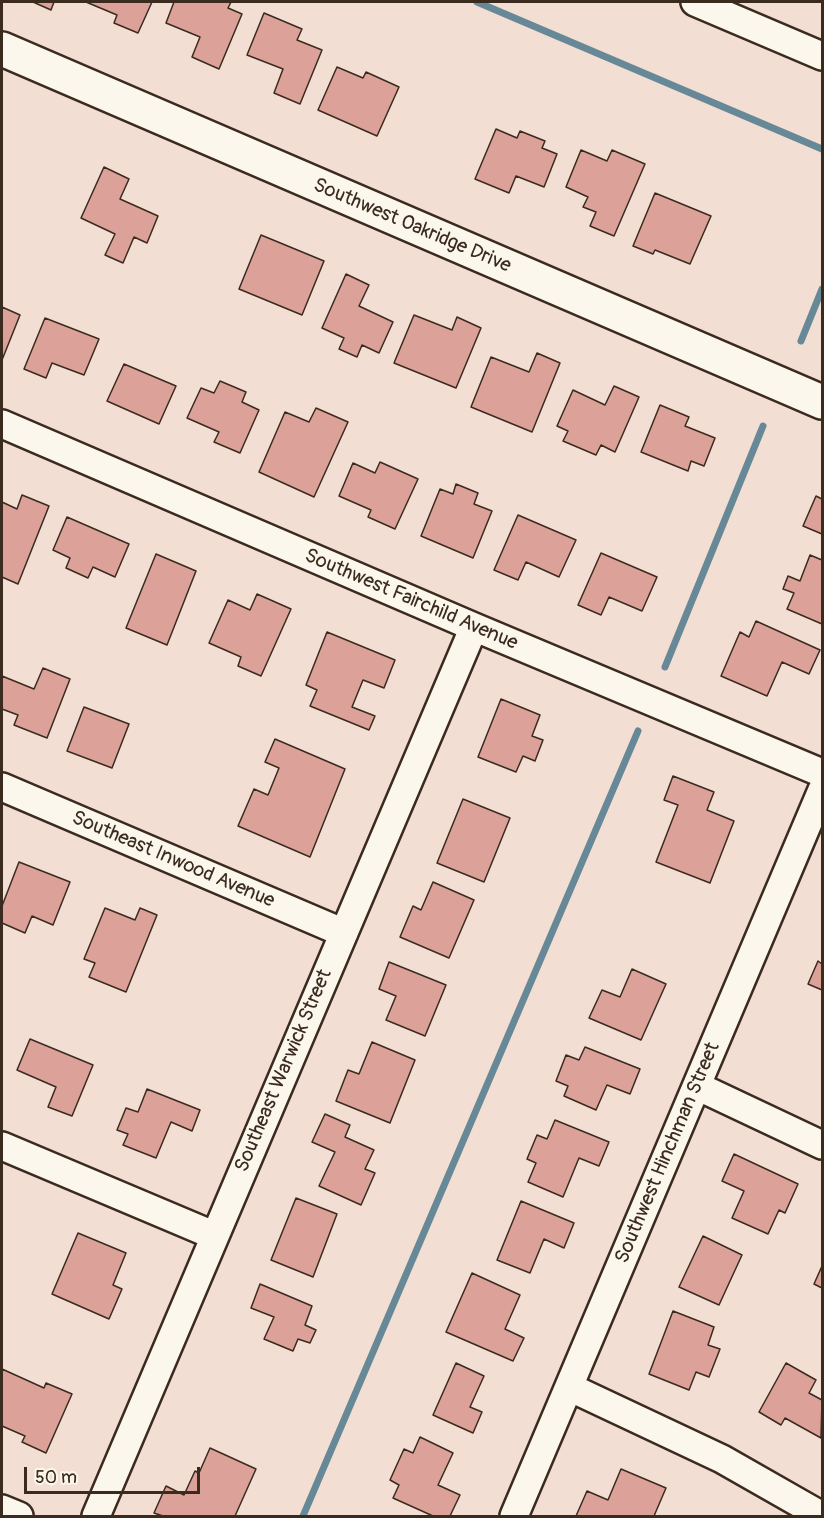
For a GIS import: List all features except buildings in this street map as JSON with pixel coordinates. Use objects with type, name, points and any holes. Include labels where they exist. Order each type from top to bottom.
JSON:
[{"type":"street","points":[[695,2],[822,56]]},
{"type":"street","name":"Southwest Oakridge Drive","points":[[2,50],[822,402]]},
{"type":"street","name":"Southwest Fairchild Avenue","points":[[2,424],[474,627],[822,772]]},
{"type":"street","name":"Southeast Warwick Street","points":[[96,1516],[213,1235],[474,627]]},
{"type":"street","name":"Southeast Inwood Avenue","points":[[2,787],[344,933]]},
{"type":"street","name":"Southwest Hinchman Street","points":[[514,1516],[822,790]]},
{"type":"street","points":[[697,1086],[822,1145]]},
{"type":"street","points":[[2,1146],[213,1235]]},
{"type":"street","points":[[569,1387],[722,1459],[822,1516]]},
{"type":"street","points":[[2,1509],[20,1516]]},
{"type":"waterway","points":[[477,2],[822,149]]},
{"type":"waterway","points":[[801,341],[822,289]]},
{"type":"waterway","points":[[665,667],[763,426]]},
{"type":"waterway","points":[[303,1516],[638,731]]}]
